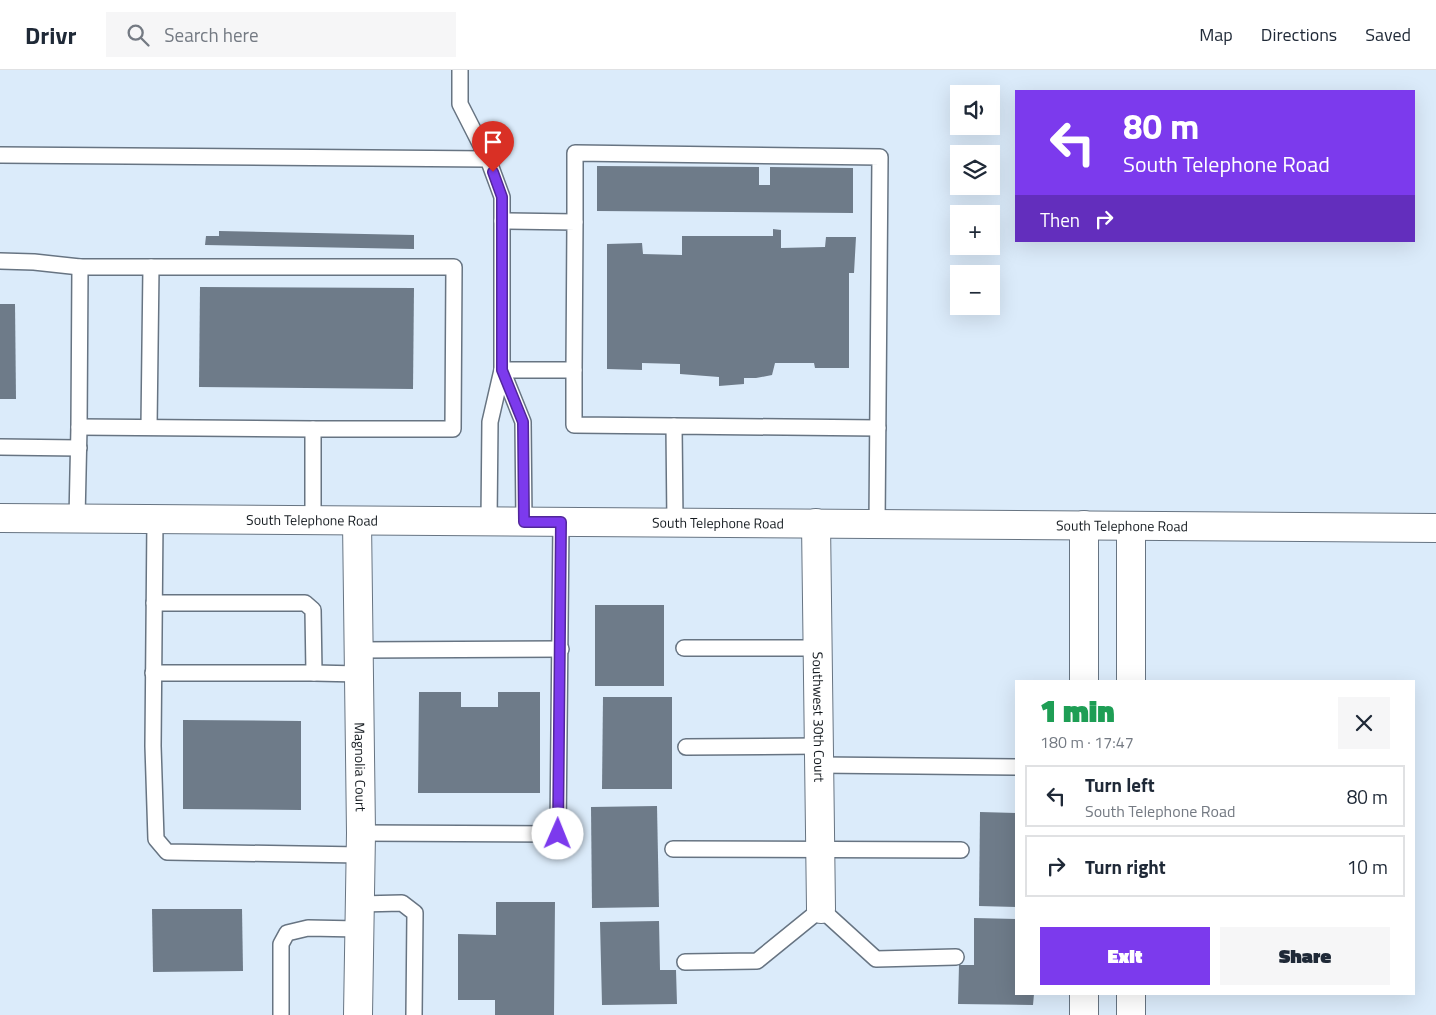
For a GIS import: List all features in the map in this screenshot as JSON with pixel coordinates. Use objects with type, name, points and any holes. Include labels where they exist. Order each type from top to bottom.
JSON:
[{"type":"main road","name":"South Telephone Road","points":[[0,518],[1436,528]]},
{"type":"main road","name":"Magnolia Court","points":[[357,520],[361,844],[358,1015]]},
{"type":"main road","name":"Southwest 30th Court","points":[[816,523],[821,910]]},
{"type":"main road","points":[[1084,525],[1084,680]]},
{"type":"main road","points":[[1131,526],[1131,680]]},
{"type":"main road","points":[[1084,995],[1084,1015]]},
{"type":"main road","points":[[1131,995],[1131,1015]]},
{"type":"lane","points":[[460,70],[460,104],[488,159],[502,197],[502,370],[490,422],[489,521]]},
{"type":"lane","points":[[878,428],[574,425],[575,153],[880,157],[878,524]]},
{"type":"lane","points":[[0,155],[488,159]]},
{"type":"lane","points":[[502,221],[575,222]]},
{"type":"lane","points":[[0,262],[34,262],[80,267],[454,267],[453,429],[79,427]]},
{"type":"lane","points":[[77,519],[80,267]]},
{"type":"lane","points":[[149,427],[151,267]]},
{"type":"lane","points":[[502,370],[574,370]]},
{"type":"lane","points":[[502,370],[523,422],[524,522]]},
{"type":"lane","points":[[674,426],[675,522]]},
{"type":"lane","points":[[313,429],[313,520]]},
{"type":"lane","points":[[0,447],[79,448]]},
{"type":"lane","points":[[155,519],[153,746],[156,839],[167,852],[558,834],[561,522]]},
{"type":"lane","points":[[154,604],[305,603],[313,610],[314,673]]},
{"type":"lane","points":[[684,648],[818,648]]},
{"type":"lane","points":[[153,673],[314,673],[359,662],[561,649]]},
{"type":"lane","points":[[686,747],[1015,767]]},
{"type":"lane","points":[[673,849],[962,850]]},
{"type":"lane","points":[[281,1015],[281,944],[287,933],[360,916],[402,903],[415,913],[414,1015]]},
{"type":"lane","points":[[685,962],[757,961],[821,910],[876,959],[956,958]]},
{"type":"building","points":[[597,166],[759,167],[759,185],[770,185],[770,167],[853,168],[853,213],[597,211]]},
{"type":"building","points":[[773,229],[781,230],[781,248],[825,247],[826,237],[856,237],[854,273],[849,273],[849,368],[815,368],[814,363],[775,363],[772,375],[744,378],[744,384],[719,386],[719,377],[680,374],[680,364],[642,363],[642,370],[607,369],[607,244],[642,243],[643,254],[682,255],[682,236],[773,236]]},
{"type":"building","points":[[219,231],[414,235],[414,249],[205,245],[206,236],[219,236]]},
{"type":"building","points":[[200,287],[414,288],[413,389],[199,387]]},
{"type":"building","points":[[0,304],[15,304],[16,399],[0,399]]},
{"type":"building","points":[[595,605],[664,605],[664,686],[595,686]]},
{"type":"building","points":[[419,692],[461,692],[461,707],[498,707],[498,692],[540,692],[540,793],[418,793]]},
{"type":"building","points":[[603,697],[672,697],[672,789],[602,789]]},
{"type":"building","points":[[183,720],[301,721],[301,810],[183,809]]},
{"type":"building","points":[[657,806],[659,907],[592,908],[591,807]]},
{"type":"building","points":[[980,812],[1015,813],[1015,907],[979,906]]},
{"type":"building","points":[[496,902],[555,902],[554,1015],[495,1015],[495,1000],[458,1000],[458,934],[496,935]]},
{"type":"building","points":[[152,909],[242,909],[243,971],[153,972]]},
{"type":"building","points":[[974,918],[1015,919],[1015,995],[1034,995],[1033,1005],[958,1004],[959,965],[974,965]]},
{"type":"building","points":[[659,921],[660,970],[676,970],[677,1004],[602,1005],[600,922]]},
{"type":"route","points":[[493,172],[502,197],[502,370],[523,422],[524,522],[561,522],[558,834]]}]
